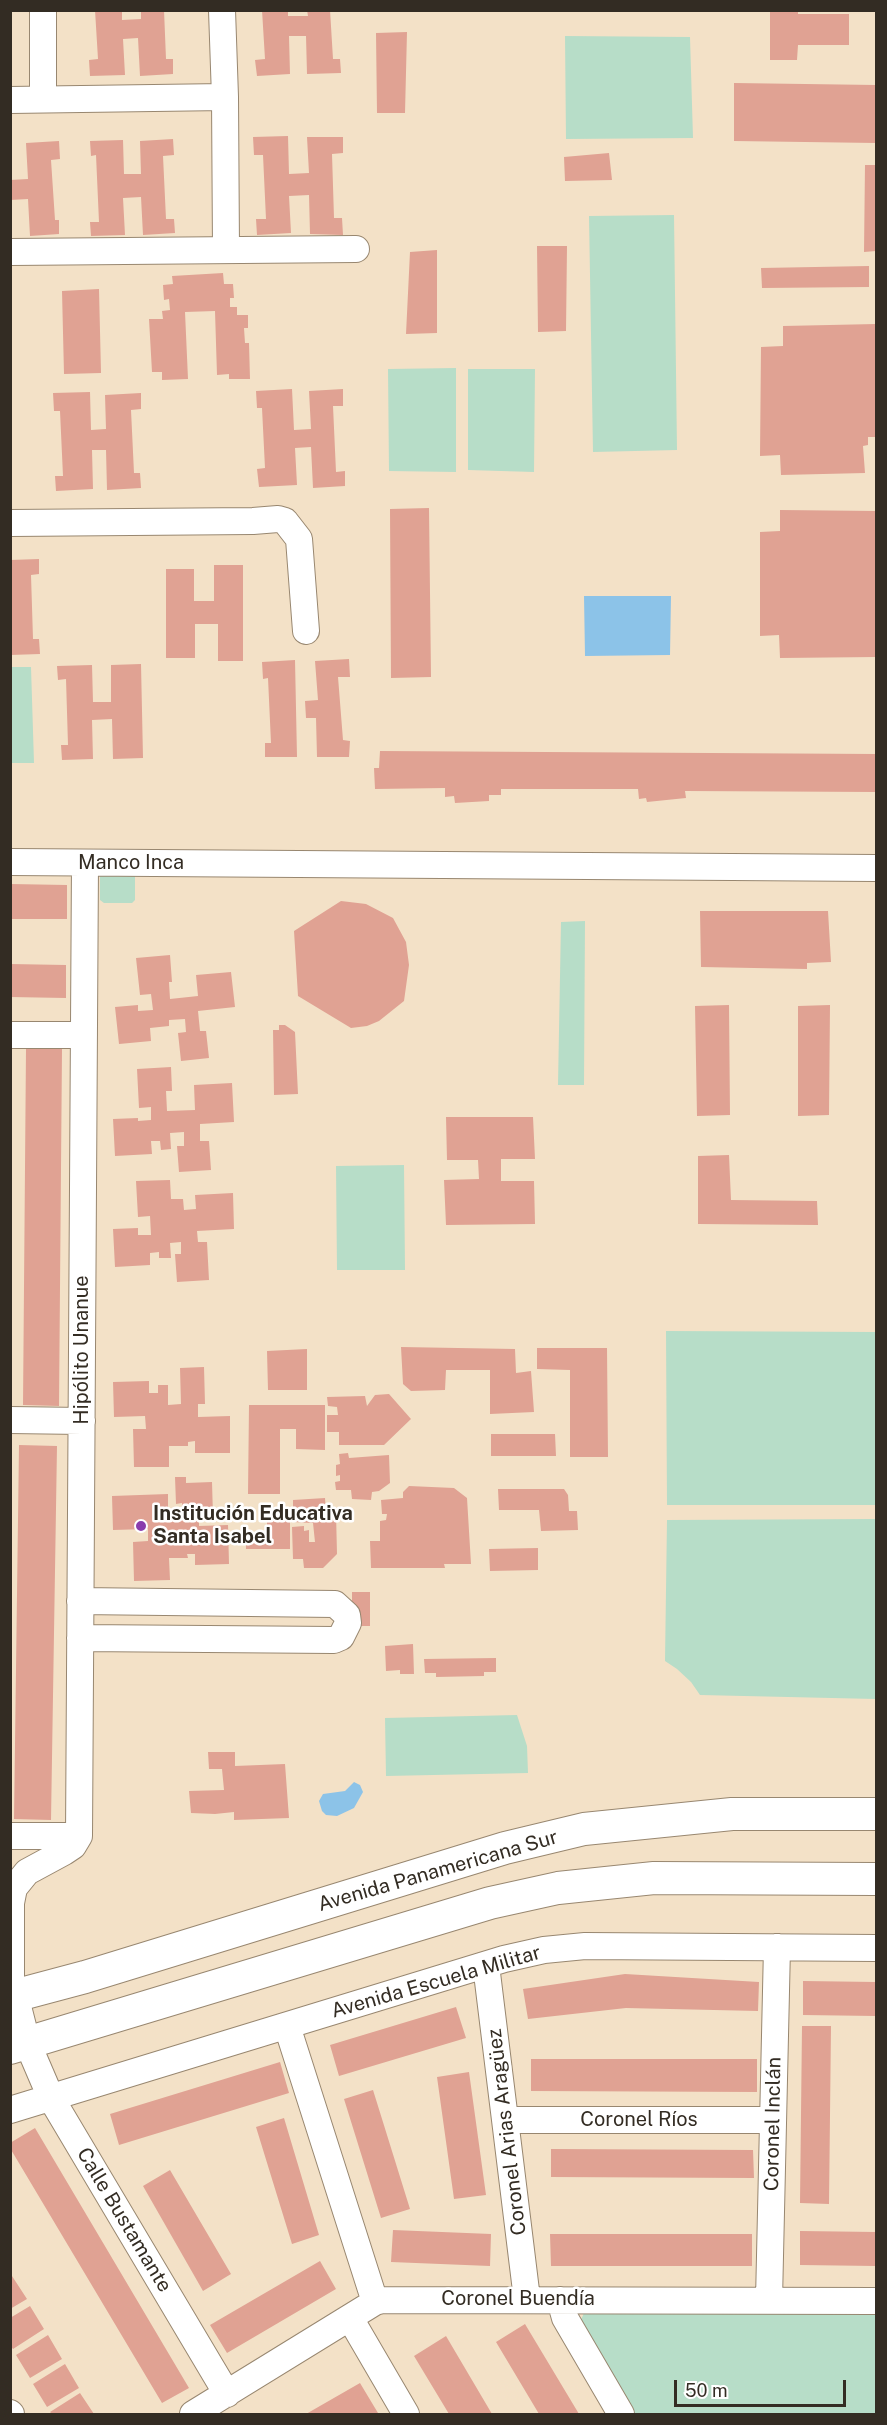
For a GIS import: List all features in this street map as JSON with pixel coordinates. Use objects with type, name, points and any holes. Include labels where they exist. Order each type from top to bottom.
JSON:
[{"type":"main road","name":"Avenida Panamericana Sur","points":[[12,1996],[85,1977],[505,1848],[584,1829],[732,1814],[876,1814]]},
{"type":"main road","points":[[19,2045],[490,1903],[558,1888],[654,1878],[876,1880]]},
{"type":"street","points":[[43,10],[43,99]]},
{"type":"street","points":[[222,10],[226,250]]},
{"type":"street","points":[[10,100],[225,97]]},
{"type":"street","points":[[10,252],[356,249]]},
{"type":"street","points":[[10,523],[278,519],[285,521],[299,539],[306,631]]},
{"type":"street","name":"Manco Inca","points":[[10,862],[876,868]]},
{"type":"street","name":"Hipólito Unanue","points":[[78,1836],[86,863]]},
{"type":"street","points":[[10,1035],[84,1035]]},
{"type":"street","points":[[10,1420],[82,1420]]},
{"type":"street","points":[[80,1601],[335,1604],[347,1615],[348,1623],[341,1637],[334,1640],[80,1638]]},
{"type":"street","points":[[223,1603],[223,1639]]},
{"type":"street","points":[[10,1836],[78,1836]]},
{"type":"street","name":"Calle Bustamante","points":[[78,1836],[73,1846],[27,1872],[14,1888],[11,1903],[10,1946],[12,1996],[19,2045],[226,2394]]},
{"type":"street","name":"Avenida Escuela Militar","points":[[13,2101],[51,2098],[524,1954],[564,1947],[876,1948]]},
{"type":"street","name":"Coronel Inclán","points":[[769,2300],[777,1947]]},
{"type":"street","name":"Coronel Arias Aragüez","points":[[486,1965],[527,2299]]},
{"type":"street","points":[[287,2026],[375,2302]]},
{"type":"street","name":"Coronel Ríos","points":[[505,2120],[773,2120]]},
{"type":"street","name":"Coronel Buendía","points":[[193,2415],[375,2302],[392,2299],[876,2301]]},
{"type":"street","points":[[560,2300],[565,2318],[621,2415]]},
{"type":"street","points":[[350,2318],[406,2415]]},
{"type":"green space","points":[[565,36],[690,37],[693,138],[566,139]]},
{"type":"green space","points":[[674,215],[677,450],[593,452],[589,216]]},
{"type":"green space","points":[[456,368],[456,472],[389,471],[388,369]]},
{"type":"green space","points":[[468,369],[535,369],[534,472],[468,470]]},
{"type":"green space","points":[[10,667],[31,667],[34,763],[11,763]]},
{"type":"green space","points":[[100,875],[135,875],[135,900],[132,903],[104,903],[100,900]]},
{"type":"green space","points":[[585,921],[584,1085],[558,1085],[561,922]]},
{"type":"green space","points":[[404,1165],[405,1270],[337,1270],[336,1166]]},
{"type":"green space","points":[[666,1331],[876,1332],[876,1505],[667,1505]]},
{"type":"green space","points":[[876,1519],[876,1699],[700,1695],[691,1682],[665,1661],[667,1520]]},
{"type":"green space","points":[[517,1715],[527,1746],[528,1773],[386,1776],[385,1718]]},
{"type":"green space","points":[[584,2313],[876,2313],[876,2414],[632,2414],[580,2322]]},
{"type":"water","points":[[584,596],[671,596],[670,655],[585,656]]},
{"type":"water","points":[[354,1782],[360,1785],[363,1792],[354,1808],[337,1816],[326,1815],[319,1801],[323,1794],[345,1791]]},
{"type":"building","points":[[95,10],[122,10],[122,20],[141,19],[141,10],[164,10],[166,59],[173,59],[173,74],[140,76],[138,38],[123,39],[125,75],[90,76],[89,60],[98,59]]},
{"type":"building","points":[[262,10],[288,10],[288,16],[308,16],[307,10],[330,10],[333,59],[340,59],[341,73],[307,74],[306,36],[289,36],[290,74],[257,76],[255,60],[265,59]]},
{"type":"building","points":[[770,10],[798,10],[798,14],[849,14],[849,45],[798,45],[797,60],[770,60]]},
{"type":"building","points":[[407,32],[405,113],[377,113],[376,33]]},
{"type":"building","points":[[734,83],[876,85],[876,143],[734,141]]},
{"type":"building","points":[[288,136],[289,174],[309,173],[307,137],[343,137],[343,153],[332,154],[334,218],[342,218],[343,235],[310,234],[309,195],[289,196],[291,233],[257,235],[256,219],[266,219],[263,155],[254,155],[253,137]]},
{"type":"building","points":[[173,139],[174,155],[163,156],[166,219],[174,219],[175,233],[143,235],[141,197],[123,198],[125,235],[91,236],[90,222],[99,222],[96,155],[91,156],[90,141],[123,140],[124,174],[141,174],[140,141]]},
{"type":"building","points":[[59,141],[60,159],[51,160],[55,220],[59,220],[59,234],[30,236],[28,199],[10,200],[10,180],[28,179],[26,143]]},
{"type":"building","points":[[609,153],[612,180],[565,181],[564,157]]},
{"type":"building","points":[[865,165],[876,165],[876,251],[864,252]]},
{"type":"building","points":[[537,246],[567,246],[566,331],[538,332]]},
{"type":"building","points":[[437,250],[437,333],[406,334],[410,252]]},
{"type":"building","points":[[869,266],[869,287],[762,288],[761,268]]},
{"type":"building","points":[[223,273],[224,284],[233,284],[234,298],[230,298],[230,307],[237,307],[237,315],[248,315],[248,328],[244,328],[245,343],[249,343],[250,379],[229,379],[229,374],[217,375],[215,311],[185,312],[188,379],[162,380],[162,372],[152,372],[149,319],[163,319],[162,311],[170,310],[169,299],[164,300],[163,285],[173,284],[172,276]]},
{"type":"building","points":[[99,289],[101,373],[64,374],[62,291]]},
{"type":"building","points":[[876,324],[876,437],[868,437],[868,445],[863,446],[865,473],[781,475],[780,455],[760,456],[761,347],[783,346],[783,326]]},
{"type":"building","points":[[292,389],[294,430],[311,429],[309,391],[343,389],[343,406],[333,406],[336,472],[345,471],[345,486],[313,488],[311,447],[295,448],[297,485],[259,487],[257,469],[265,468],[262,408],[257,408],[256,391]]},
{"type":"building","points":[[90,392],[91,430],[106,429],[105,395],[141,393],[141,409],[131,410],[134,473],[140,473],[141,488],[107,490],[106,450],[92,450],[93,489],[56,491],[55,476],[63,476],[60,411],[54,411],[53,393]]},
{"type":"building","points":[[429,508],[431,677],[391,678],[390,509]]},
{"type":"building","points":[[780,510],[876,511],[876,657],[780,658],[779,635],[760,636],[760,532],[780,531]]},
{"type":"building","points":[[39,559],[39,574],[31,575],[33,639],[39,639],[40,654],[10,655],[10,560]]},
{"type":"building","points":[[214,565],[243,565],[243,661],[218,661],[218,624],[195,624],[195,658],[166,658],[166,569],[194,569],[194,601],[214,601]]},
{"type":"building","points":[[349,659],[350,677],[338,677],[343,740],[350,741],[349,757],[317,757],[316,718],[306,718],[305,701],[318,700],[315,661]]},
{"type":"building","points":[[295,660],[297,757],[265,757],[265,743],[271,743],[268,678],[263,679],[262,662]]},
{"type":"building","points":[[141,664],[143,758],[113,759],[112,719],[92,720],[93,759],[62,760],[61,745],[68,745],[66,679],[58,680],[57,666],[92,665],[93,702],[111,702],[111,665]]},
{"type":"building","points":[[380,751],[876,754],[876,792],[685,791],[686,798],[647,802],[646,798],[639,799],[638,789],[501,789],[501,795],[489,795],[489,801],[455,803],[454,796],[445,797],[445,788],[375,789],[374,768],[379,768]]},
{"type":"building","points":[[10,884],[67,885],[67,919],[10,919]]},
{"type":"building","points":[[341,901],[366,904],[393,918],[406,942],[409,965],[404,1001],[379,1021],[367,1026],[351,1028],[298,996],[294,931]]},
{"type":"building","points":[[700,911],[828,911],[831,962],[807,963],[807,969],[701,967]]},
{"type":"building","points":[[170,955],[172,982],[169,982],[170,999],[198,996],[196,975],[231,972],[235,1007],[198,1011],[200,1031],[206,1031],[209,1058],[181,1061],[178,1033],[186,1032],[185,1019],[169,1020],[169,1026],[150,1028],[151,1041],[119,1044],[115,1007],[138,1005],[138,1011],[153,1010],[151,994],[140,995],[136,958]]},
{"type":"building","points":[[10,964],[66,965],[66,998],[10,997]]},
{"type":"building","points":[[729,1005],[730,1115],[697,1116],[695,1006]]},
{"type":"building","points":[[830,1005],[829,1115],[798,1116],[798,1006]]},
{"type":"building","points":[[279,1025],[285,1025],[295,1032],[298,1094],[274,1095],[273,1030],[279,1030]]},
{"type":"building","points":[[26,1049],[62,1049],[59,1406],[23,1405]]},
{"type":"building","points":[[171,1067],[172,1091],[166,1091],[167,1111],[195,1110],[194,1085],[232,1083],[234,1122],[200,1124],[200,1141],[209,1141],[211,1170],[179,1172],[177,1146],[184,1146],[184,1132],[170,1133],[171,1149],[161,1150],[160,1141],[151,1141],[152,1154],[115,1156],[113,1119],[151,1120],[151,1107],[139,1108],[137,1069]]},
{"type":"building","points":[[446,1117],[533,1117],[535,1159],[501,1159],[501,1181],[534,1181],[535,1224],[446,1225],[444,1180],[479,1179],[478,1160],[447,1160]]},
{"type":"building","points":[[729,1155],[731,1200],[817,1201],[818,1225],[698,1224],[698,1156]]},
{"type":"building","points":[[170,1180],[171,1199],[183,1199],[184,1210],[196,1209],[195,1195],[233,1193],[234,1229],[197,1231],[198,1242],[207,1242],[209,1280],[177,1282],[175,1254],[181,1254],[181,1242],[170,1243],[171,1258],[159,1258],[159,1252],[150,1253],[150,1265],[115,1267],[113,1229],[138,1228],[138,1235],[151,1235],[150,1216],[138,1217],[136,1181]]},
{"type":"building","points":[[401,1347],[515,1349],[516,1373],[531,1371],[534,1412],[490,1414],[490,1370],[446,1370],[445,1390],[411,1391],[403,1384]]},
{"type":"building","points":[[537,1348],[607,1348],[608,1457],[570,1457],[570,1370],[537,1369]]},
{"type":"building","points":[[307,1349],[307,1390],[268,1390],[267,1351]]},
{"type":"building","points":[[204,1367],[205,1404],[198,1404],[198,1417],[230,1416],[230,1453],[195,1453],[195,1441],[188,1442],[188,1446],[169,1446],[169,1467],[134,1467],[133,1429],[146,1429],[145,1416],[114,1417],[113,1382],[149,1381],[149,1393],[158,1393],[158,1385],[168,1385],[168,1405],[181,1404],[180,1368]]},
{"type":"building","points":[[389,1394],[411,1419],[384,1445],[339,1445],[339,1432],[327,1432],[327,1415],[338,1415],[337,1407],[328,1406],[327,1397],[365,1396],[367,1406],[375,1395]]},
{"type":"building","points":[[249,1405],[325,1405],[325,1450],[296,1449],[296,1429],[280,1429],[280,1494],[248,1494]]},
{"type":"building","points":[[491,1434],[555,1434],[556,1456],[491,1456]]},
{"type":"building","points":[[19,1445],[57,1446],[51,1820],[14,1819]]},
{"type":"building","points":[[348,1453],[349,1458],[389,1455],[390,1483],[379,1491],[372,1492],[371,1500],[352,1499],[351,1490],[336,1490],[335,1482],[340,1481],[340,1475],[336,1476],[336,1465],[340,1464],[339,1454]]},
{"type":"building","points":[[175,1477],[186,1477],[186,1483],[212,1482],[213,1516],[199,1517],[199,1526],[228,1525],[229,1564],[195,1565],[195,1554],[187,1554],[188,1558],[169,1558],[170,1580],[134,1581],[133,1542],[148,1541],[148,1529],[113,1530],[112,1496],[168,1494],[168,1515],[182,1514],[182,1503],[176,1504]]},
{"type":"building","points":[[409,1486],[454,1488],[467,1498],[471,1564],[444,1564],[445,1568],[371,1568],[370,1541],[380,1541],[380,1521],[386,1520],[387,1514],[382,1514],[381,1500],[403,1498],[403,1492]]},
{"type":"building","points":[[498,1489],[564,1489],[568,1495],[569,1511],[577,1511],[578,1530],[541,1531],[539,1510],[499,1510]]},
{"type":"building","points":[[325,1498],[326,1513],[336,1513],[337,1554],[323,1568],[304,1568],[303,1559],[293,1559],[292,1527],[304,1526],[304,1531],[309,1530],[309,1542],[315,1542],[313,1523],[293,1522],[293,1500]]},
{"type":"building","points":[[267,1517],[290,1517],[290,1549],[246,1549],[246,1540],[267,1540]]},
{"type":"building","points":[[538,1548],[538,1570],[490,1571],[489,1549]]},
{"type":"building","points":[[352,1592],[370,1592],[370,1626],[352,1626]]},
{"type":"building","points":[[413,1644],[414,1674],[400,1674],[400,1670],[386,1671],[385,1646]]},
{"type":"building","points":[[496,1658],[496,1672],[484,1672],[484,1676],[436,1677],[436,1673],[425,1673],[424,1659]]},
{"type":"building","points":[[208,1752],[235,1752],[235,1766],[285,1764],[289,1818],[234,1820],[234,1812],[191,1813],[189,1791],[224,1790],[222,1769],[209,1769]]},
{"type":"building","points":[[625,1974],[759,1982],[758,2011],[626,2008],[528,2019],[523,1989]]},
{"type":"building","points":[[803,1981],[876,1982],[876,2016],[803,2015]]},
{"type":"building","points":[[456,2007],[466,2038],[339,2076],[330,2045]]},
{"type":"building","points":[[802,2026],[831,2026],[829,2204],[800,2203]]},
{"type":"building","points":[[531,2059],[757,2059],[757,2092],[531,2091]]},
{"type":"building","points":[[280,2062],[289,2093],[119,2145],[110,2114]]},
{"type":"building","points":[[469,2072],[486,2195],[454,2199],[437,2077]]},
{"type":"building","points":[[373,2090],[410,2209],[381,2218],[344,2099]]},
{"type":"building","points":[[284,2118],[319,2235],[292,2244],[256,2127]]},
{"type":"building","points":[[35,2128],[189,2388],[162,2403],[10,2148],[10,2143]]},
{"type":"building","points":[[551,2149],[753,2150],[754,2178],[551,2177]]},
{"type":"building","points":[[170,2170],[231,2274],[203,2291],[143,2186]]},
{"type":"building","points":[[393,2230],[491,2234],[490,2266],[391,2262]]},
{"type":"building","points":[[800,2231],[876,2232],[876,2266],[800,2265]]},
{"type":"building","points":[[550,2234],[752,2234],[752,2266],[551,2266]]},
{"type":"building","points":[[320,2261],[336,2289],[227,2353],[210,2325]]},
{"type":"building","points":[[12,2276],[27,2299],[10,2309],[10,2277]]},
{"type":"building","points":[[30,2306],[44,2329],[13,2349],[10,2345],[10,2318]]},
{"type":"building","points":[[525,2324],[579,2414],[539,2414],[496,2342]]},
{"type":"building","points":[[48,2335],[62,2359],[30,2378],[16,2355]]},
{"type":"building","points":[[446,2336],[492,2414],[449,2414],[414,2356]]},
{"type":"building","points":[[65,2364],[79,2388],[47,2407],[33,2384]]},
{"type":"building","points":[[360,2383],[378,2413],[306,2414]]},
{"type":"building","points":[[80,2393],[94,2414],[52,2414],[50,2412]]},
{"type":"place","name":"Institución Educativa Santa Isabel","points":[[141,1526]]}]
